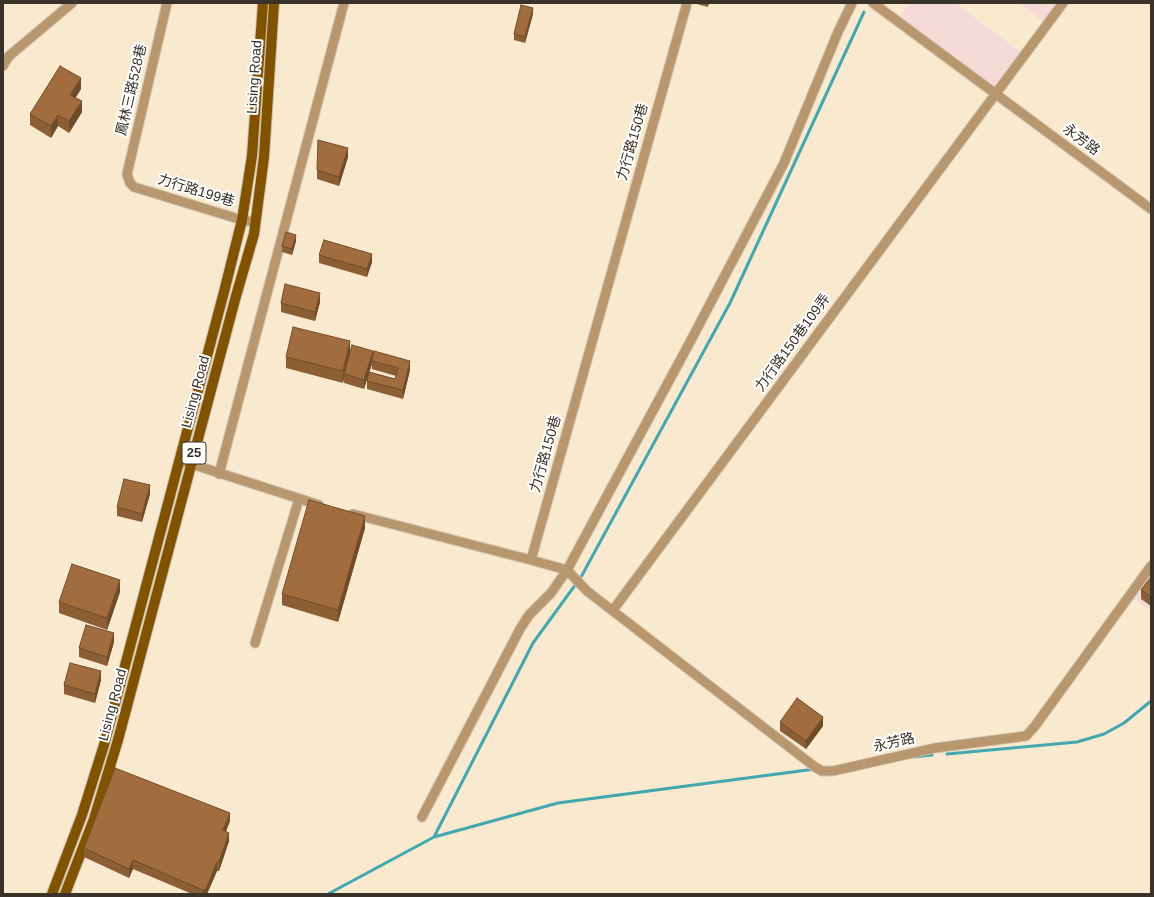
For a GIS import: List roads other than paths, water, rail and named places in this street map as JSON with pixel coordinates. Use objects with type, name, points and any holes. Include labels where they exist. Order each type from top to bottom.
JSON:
[{"type":"main road","name":"Lising Road","points":[[52,894],[82,815],[104,745],[242,220],[252,156],[262,3]]},
{"type":"main road","name":"Lising Road","points":[[65,894],[94,819],[118,740],[254,234],[264,157],[274,3]]},
{"type":"street","points":[[3,66],[9,56],[72,3]]},
{"type":"street","name":"鳳林三路528巷","points":[[130,183],[127,174],[167,3]]},
{"type":"street","points":[[219,474],[344,3]]},
{"type":"street","name":"力行路150巷","points":[[531,560],[687,3]]},
{"type":"street","points":[[422,817],[520,629],[530,615],[551,593],[567,570],[784,163],[838,32],[852,3]]},
{"type":"street","name":"永芳路","points":[[873,3],[1151,209]]},
{"type":"street","name":"力行路150巷109弄","points":[[613,610],[1062,3]]},
{"type":"street","name":"力行路199巷","points":[[130,183],[134,187],[242,220],[255,222]]},
{"type":"street","points":[[179,460],[219,474],[328,507]]},
{"type":"street","points":[[255,643],[299,499]]},
{"type":"street","points":[[342,511],[567,570],[587,591],[613,610]]},
{"type":"street","name":"永芳路","points":[[613,610],[815,767],[822,771],[833,771],[935,748],[1026,736],[1151,566]]},
{"type":"waterway","points":[[434,837],[533,643],[581,577],[730,303],[864,12]]},
{"type":"waterway","points":[[947,754],[1077,742],[1104,734],[1124,723],[1151,701]]},
{"type":"waterway","points":[[914,757],[932,755]]},
{"type":"waterway","points":[[328,894],[434,837],[558,803],[815,769]]}]
